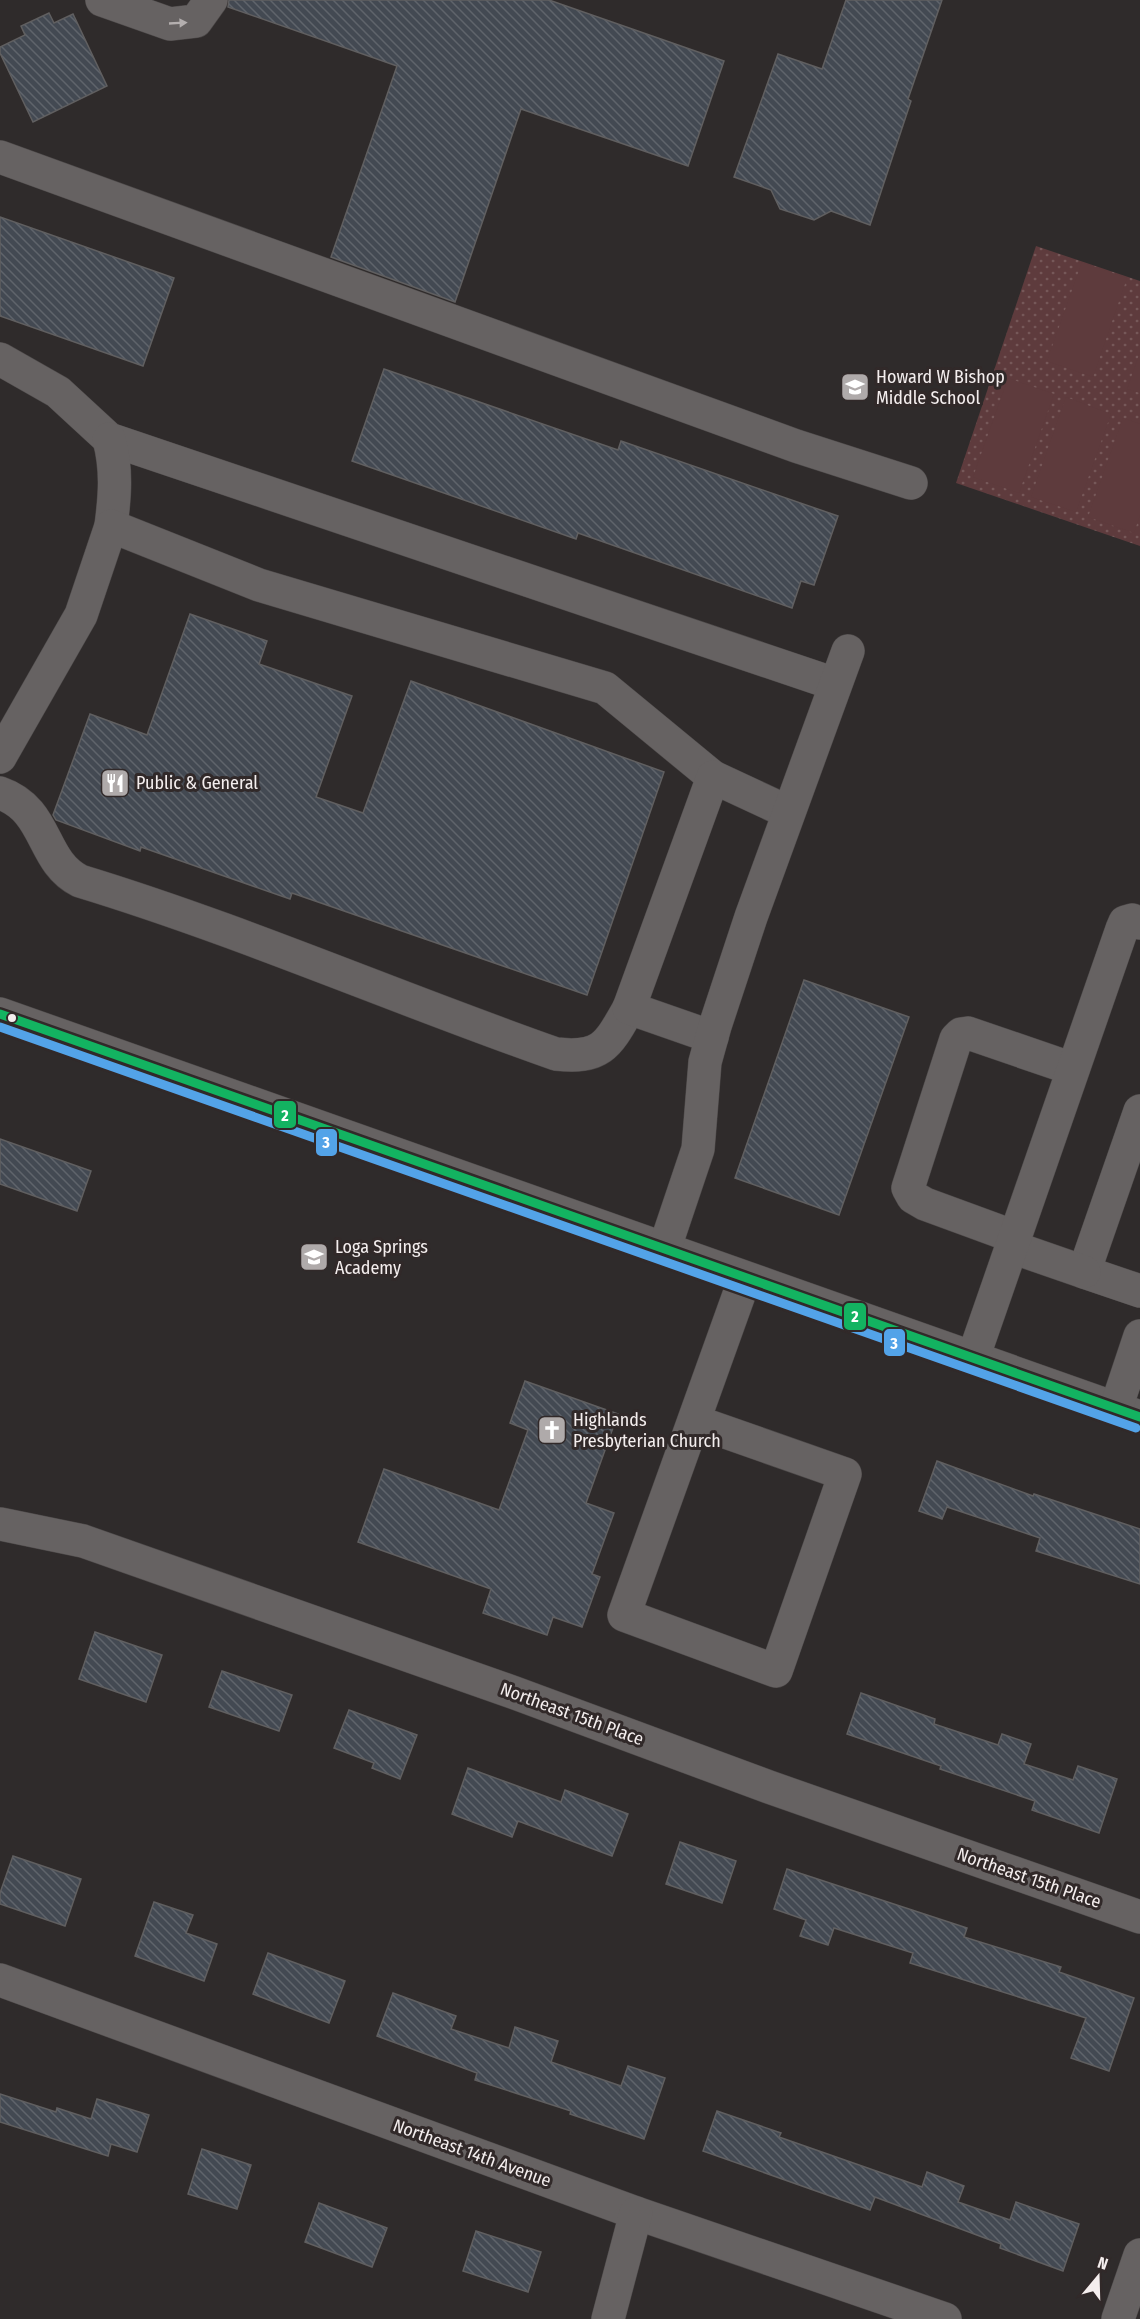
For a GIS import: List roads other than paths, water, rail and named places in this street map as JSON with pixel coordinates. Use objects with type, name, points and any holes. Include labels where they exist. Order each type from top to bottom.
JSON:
[{"type":"street","points":[[122,3],[170,24],[196,21],[211,0]]},
{"type":"street","points":[[0,157],[796,446],[911,483]]},
{"type":"street","points":[[0,359],[58,392],[109,439],[835,684]]},
{"type":"street","points":[[0,757],[81,615],[111,526],[116,489],[114,457],[109,439]]},
{"type":"street","points":[[111,526],[259,585],[604,688],[713,777],[788,812]]},
{"type":"street","points":[[664,1250],[698,1149],[705,1062],[712,1037],[788,812],[848,651]]},
{"type":"street","points":[[0,793],[16,799],[26,808],[37,822],[60,865],[70,876],[80,881],[253,941],[436,1012],[556,1054],[576,1056],[595,1051],[609,1042],[629,1008],[713,777]]},
{"type":"street","points":[[973,1358],[1125,922],[1132,920],[1140,923]]},
{"type":"street","points":[[629,1008],[712,1037]]},
{"type":"street","points":[[0,1014],[1128,1413],[1140,1336]]},
{"type":"street","points":[[1073,1069],[968,1033],[961,1034],[956,1039],[908,1188],[914,1197],[925,1204],[1084,1272],[1140,1291]]},
{"type":"street","points":[[1084,1272],[1140,1111]]},
{"type":"street","points":[[694,1421],[845,1474],[776,1671],[624,1615],[745,1278]]},
{"type":"street","name":"Northeast 15th Place","points":[[0,1524],[83,1541],[515,1693],[769,1787],[1140,1917]]},
{"type":"street","name":"Northeast 14th Avenue","points":[[0,1980],[636,2213],[945,2319]]},
{"type":"street","points":[[608,2319],[636,2213]]},
{"type":"street","points":[[1118,2319],[1140,2255]]},
{"type":"place","name":"Howard W Bishop Middle School","points":[[855,387]]},
{"type":"place","name":"Public & General","points":[[115,783]]},
{"type":"place","name":"Loga Springs Academy","points":[[314,1257]]},
{"type":"place","name":"Highlands Presbyterian Church","points":[[552,1430]]}]
